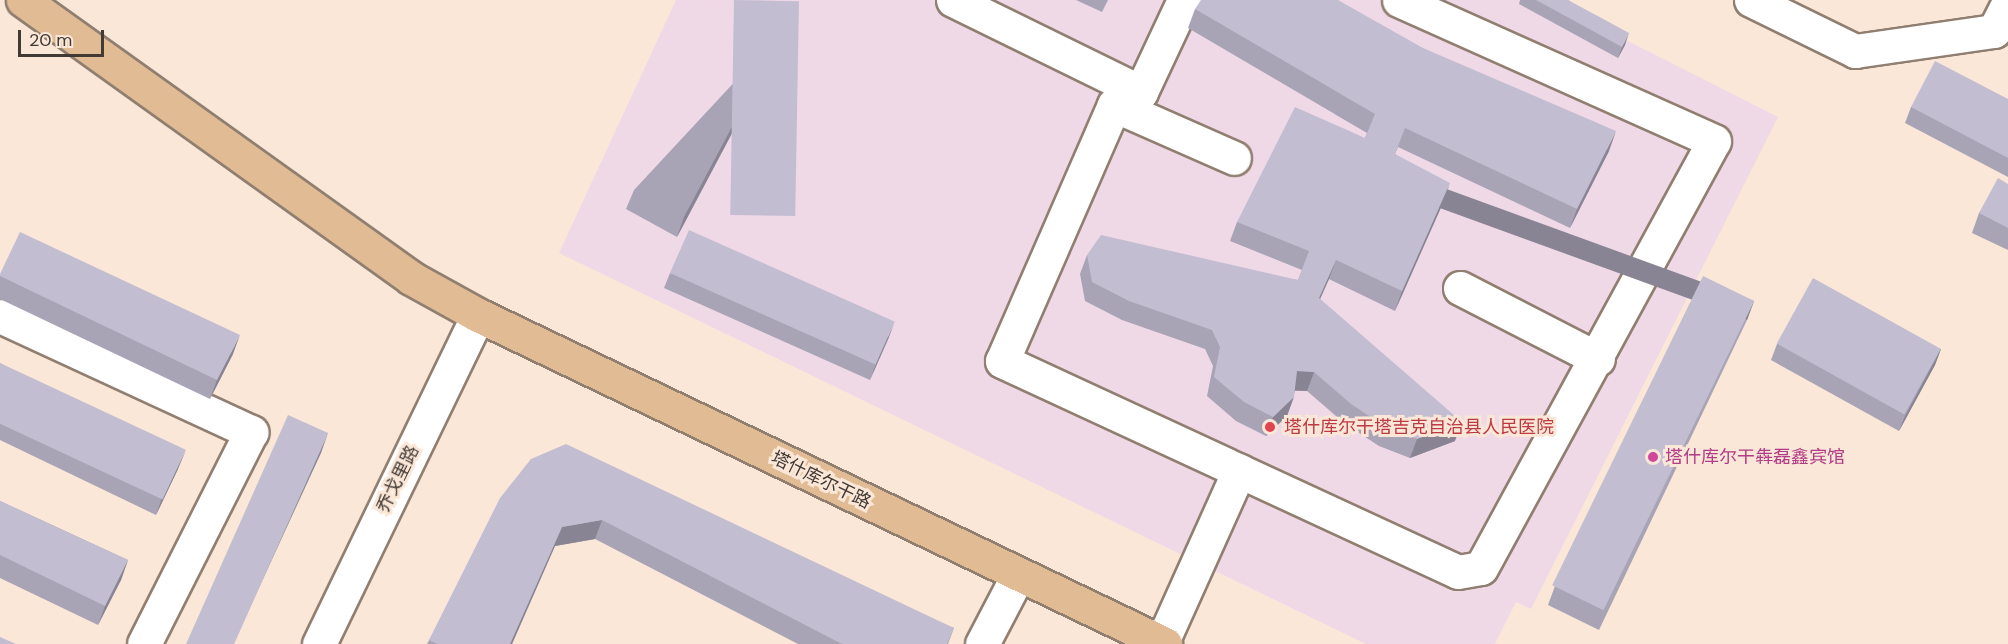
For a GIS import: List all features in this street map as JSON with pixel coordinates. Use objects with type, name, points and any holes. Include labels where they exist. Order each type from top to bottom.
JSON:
[{"type":"main road","name":"塔什库尔干路","points":[[23,0],[411,278],[478,315],[1163,643]]},
{"type":"street","points":[[953,0],[1234,158]]},
{"type":"street","points":[[1184,0],[1128,98],[1002,362],[1458,572],[1481,568],[1598,359],[1714,141],[1399,0]]},
{"type":"street","points":[[1751,0],[1855,51],[1994,31],[2008,4]]},
{"type":"street","points":[[1460,288],[1598,359]]},
{"type":"street","name":"乔戈里路","points":[[319,644],[478,315]]},
{"type":"street","points":[[0,316],[251,432],[144,644]]},
{"type":"street","points":[[1163,643],[1239,471]]},
{"type":"street","points":[[982,644],[1018,575]]},
{"type":"shaded area","name":"塔什库尔干塔吉克自治县人民医院","points":[[676,0],[1547,0],[1778,117],[1531,609],[1516,602],[1495,644],[1366,644],[559,253]]},
{"type":"building","points":[[734,0],[799,1],[795,216],[730,215]]},
{"type":"building","points":[[1201,0],[1338,0],[1423,48],[1616,131],[1577,209],[1405,128],[1395,154],[1450,183],[1402,291],[1336,260],[1319,298],[1462,422],[1417,439],[1386,427],[1351,404],[1314,372],[1297,371],[1294,397],[1273,417],[1244,402],[1214,377],[1220,347],[1212,330],[1129,301],[1092,282],[1087,255],[1101,235],[1298,280],[1309,251],[1237,222],[1295,107],[1365,138],[1375,114],[1195,9]]},
{"type":"building","points":[[1536,0],[1568,0],[1629,33],[1622,47]]},
{"type":"building","points":[[1935,61],[2008,99],[2008,158],[1911,107]]},
{"type":"building","points":[[1998,178],[2008,184],[2008,228],[1979,213]]},
{"type":"building","points":[[689,230],[895,322],[875,364],[670,273]]},
{"type":"building","points":[[20,232],[240,335],[217,380],[0,276]]},
{"type":"building","points":[[1703,276],[1754,301],[1603,610],[1552,585]]},
{"type":"building","points":[[1813,278],[1941,349],[1904,414],[1777,344]]},
{"type":"building","points":[[0,363],[186,450],[163,499],[0,424]]},
{"type":"building","points":[[288,415],[328,433],[234,644],[186,644]]},
{"type":"building","points":[[566,444],[954,628],[947,644],[842,644],[602,520],[562,527],[510,644],[437,644],[429,640],[500,498],[531,459]]},
{"type":"building","points":[[0,501],[128,560],[105,606],[0,555]]},
{"type":"building","points":[[0,637],[16,644],[0,644]]},
{"type":"place","name":"塔什库尔干塔吉克自治县人民医院","points":[[1270,427]]},
{"type":"place","name":"塔什库尔干犇磊鑫宾馆","points":[[1653,457]]}]
